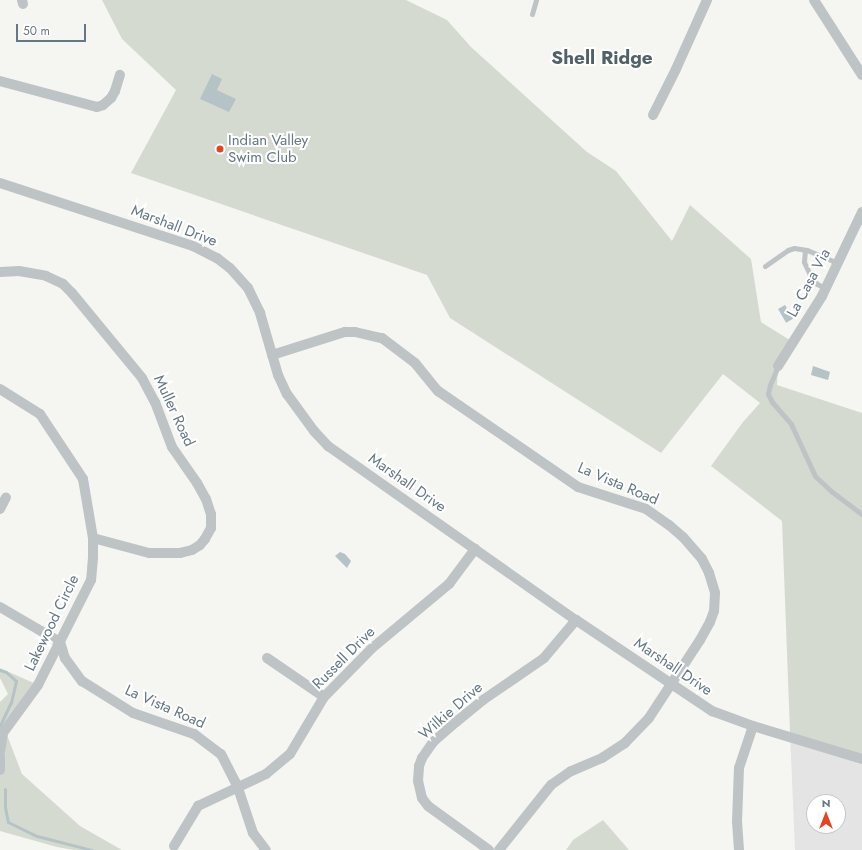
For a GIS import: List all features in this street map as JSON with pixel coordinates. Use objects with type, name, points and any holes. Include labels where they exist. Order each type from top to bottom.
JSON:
[{"type":"street","points":[[653,115],[676,69],[707,0]]},
{"type":"street","points":[[814,0],[862,75]]},
{"type":"street","points":[[0,80],[97,107],[103,106],[111,98],[120,75]]},
{"type":"street","name":"Marshall Drive","points":[[0,183],[193,246],[211,254],[230,268],[248,288],[260,313],[272,356],[287,394],[314,431],[328,446],[576,620],[712,711],[753,726],[862,759]]},
{"type":"street","name":"La Casa Via","points":[[778,366],[825,288],[862,212]]},
{"type":"street","name":"Muller Road","points":[[0,272],[19,270],[46,276],[63,284],[72,293],[142,378],[155,402],[172,447],[197,483],[206,499],[211,514],[211,528],[205,539],[200,545],[192,550],[180,553],[149,552],[93,538]]},
{"type":"street","name":"La Vista Road","points":[[272,356],[344,332],[355,332],[382,338],[415,363],[438,391],[578,487],[646,509],[669,525],[683,537],[702,559],[709,573],[715,593],[714,611],[710,622],[649,718],[624,743],[602,758],[571,771],[551,785],[499,850]]},
{"type":"street","name":"Lakewood Circle","points":[[0,389],[40,414],[83,479],[93,538],[91,580],[38,685],[3,733],[0,751]]},
{"type":"street","points":[[0,509],[6,497]]},
{"type":"street","name":"Russell Drive","points":[[174,846],[198,806],[266,774],[290,754],[324,697],[371,649],[449,584],[475,549]]},
{"type":"street","points":[[0,606],[60,642]]},
{"type":"street","name":"Wilkie Drive","points":[[489,850],[428,806],[421,794],[418,781],[419,766],[422,758],[433,742],[456,722],[483,700],[544,658],[576,620]]},
{"type":"street","name":"La Vista Road","points":[[60,642],[64,658],[82,682],[133,713],[194,734],[221,754],[238,788],[253,833],[266,850]]},
{"type":"street","points":[[267,658],[324,697]]},
{"type":"street","points":[[739,850],[737,822],[739,768],[753,726]]},
{"type":"street","points":[[0,756],[0,770]]},
{"type":"lane","points":[[532,14],[536,0]]},
{"type":"lane","points":[[765,266],[788,250],[799,248],[838,262]]},
{"type":"lane","points":[[805,250],[803,258],[811,277],[816,284],[825,288]]},
{"type":"lane","points":[[778,366],[768,394],[772,402],[791,424],[815,476],[831,491],[862,514]]},
{"type":"shaded area","points":[[102,0],[406,0],[447,20],[471,47],[587,152],[616,171],[672,241],[690,205],[751,259],[761,322],[793,342],[778,366],[777,385],[862,413],[862,759],[790,732],[782,521],[711,466],[743,422],[760,403],[723,374],[661,453],[450,318],[427,275],[131,173],[176,90],[122,39]]},
{"type":"shaded area","points":[[212,74],[222,79],[217,90],[236,99],[229,112],[200,99]]},
{"type":"shaded area","points":[[785,305],[793,319],[786,323],[778,309]]},
{"type":"shaded area","points":[[813,366],[830,372],[828,380],[811,375]]},
{"type":"shaded area","points":[[340,552],[345,554],[351,561],[347,568],[335,556]]},
{"type":"shaded area","points":[[0,668],[36,684],[7,735],[22,774],[80,826],[122,850],[74,850],[57,847],[0,831],[0,702],[8,694],[0,678]]},
{"type":"shaded area","points":[[790,732],[862,759],[862,850],[795,850]]},
{"type":"shaded area","points":[[603,820],[629,850],[566,850],[573,840]]},
{"type":"waterway","points":[[0,670],[6,672],[16,681],[11,702],[0,726]]},
{"type":"waterway","points":[[5,789],[5,807],[8,822],[37,836],[92,850]]},
{"type":"place","name":"Indian Valley Swim Club","points":[[220,149]]},
{"type":"district","name":"Shell Ridge","points":[[602,58]]}]
